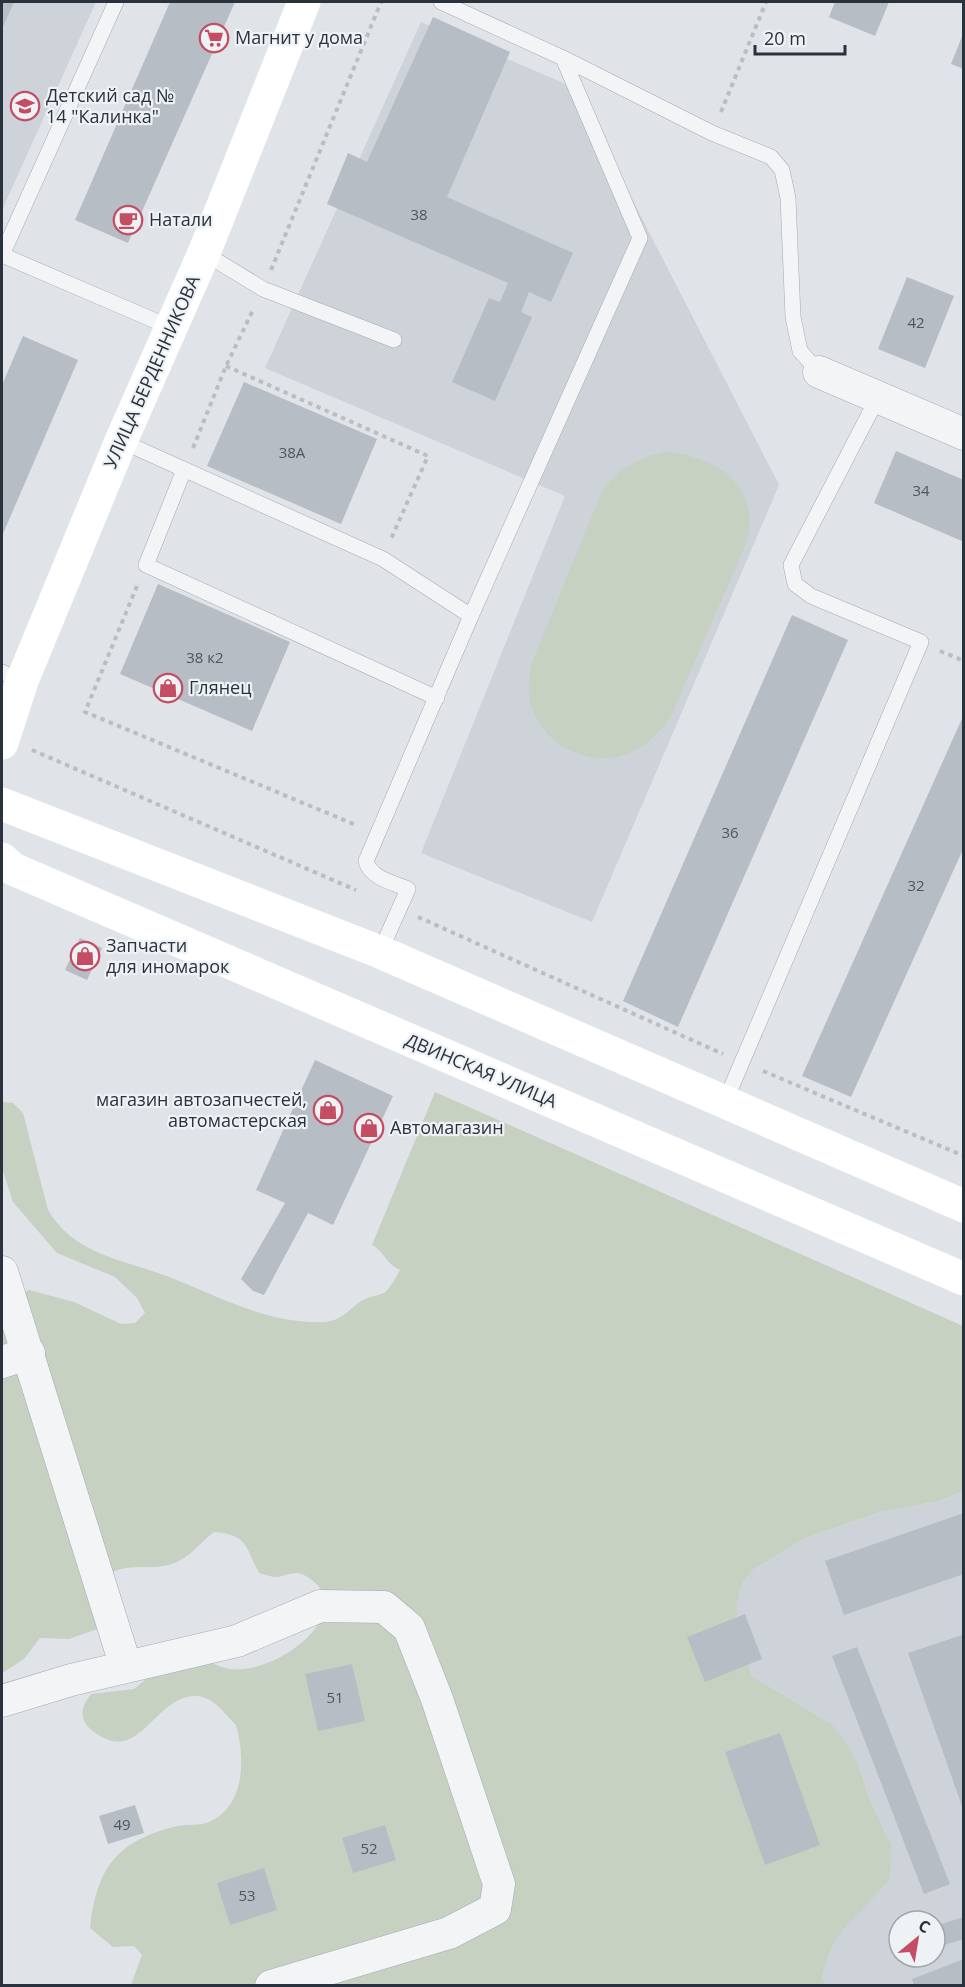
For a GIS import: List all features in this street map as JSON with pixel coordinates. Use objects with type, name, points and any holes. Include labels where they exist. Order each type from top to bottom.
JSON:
[{"type":"street","name":"УЛИЦА БЕРДЕННИКОВА","points":[[2,740],[12,677],[172,328],[304,2]]},
{"type":"street","points":[[819,372],[963,434]]},
{"type":"street","points":[[2,804],[380,952],[963,1206]]},
{"type":"street","name":"ДВИНСКАЯ УЛИЦА","points":[[2,859],[14,869],[963,1279]]},
{"type":"street","points":[[2,1272],[15,1358],[126,1667]]},
{"type":"street","points":[[2,1701],[126,1667],[237,1641],[320,1606],[384,1607],[409,1628],[437,1699],[499,1884],[495,1909],[449,1934],[271,1986]]},
{"type":"lane","points":[[116,2],[2,255],[172,328]]},
{"type":"lane","points":[[441,2],[563,58],[712,133],[771,157],[782,170],[788,198],[793,317],[797,340],[800,351],[819,372]]},
{"type":"lane","points":[[380,952],[401,910],[408,889],[377,875],[368,868],[366,861],[471,616],[640,238],[563,58]]},
{"type":"lane","points":[[204,253],[263,290],[394,340]]},
{"type":"lane","points":[[725,1102],[921,642],[811,596],[795,584],[791,565],[878,397]]},
{"type":"lane","points":[[122,441],[383,559],[471,616]]},
{"type":"lane","points":[[184,470],[146,565],[436,698]]},
{"type":"path","points":[[184,470],[226,366],[263,290],[381,2]]},
{"type":"path","points":[[712,133],[766,2]]},
{"type":"path","points":[[226,366],[428,456],[383,559]]},
{"type":"path","points":[[146,565],[85,712],[379,834]]},
{"type":"path","points":[[2,740],[358,891]]},
{"type":"path","points":[[401,910],[742,1062],[963,1156]]},
{"type":"shaded area","name":"Детский сад № 14 \"Калинка\"","points":[[2,2],[96,2],[2,210]]},
{"type":"shaded area","points":[[421,22],[575,88],[779,485],[592,922],[421,853],[565,496],[265,368]]},
{"type":"shaded area","points":[[963,1491],[963,1985],[826,1986],[822,1979],[825,1963],[838,1935],[890,1878],[892,1847],[870,1800],[858,1764],[831,1724],[752,1676],[736,1631],[738,1597],[743,1582],[754,1569],[805,1538],[880,1512],[939,1501]]},
{"type":"green space","points":[[665,452],[709,463],[722,470],[733,480],[742,491],[747,505],[750,521],[748,535],[744,549],[669,720],[647,743],[630,753],[616,757],[587,756],[561,745],[549,736],[540,724],[530,700],[531,665],[602,491],[630,465],[646,457]]},
{"type":"green space","points":[[435,1092],[963,1326],[963,1491],[939,1501],[880,1512],[805,1538],[754,1569],[743,1582],[738,1597],[736,1631],[752,1676],[831,1724],[842,1736],[858,1764],[870,1800],[892,1847],[890,1878],[832,1947],[822,1979],[826,1985],[131,1985],[142,1955],[134,1946],[113,1947],[90,1928],[98,1889],[113,1860],[125,1849],[156,1832],[177,1826],[209,1822],[221,1815],[230,1805],[236,1793],[241,1766],[241,1751],[236,1725],[208,1699],[196,1696],[182,1698],[170,1705],[138,1734],[127,1740],[114,1741],[100,1736],[85,1723],[83,1709],[91,1694],[134,1689],[145,1680],[151,1667],[184,1647],[224,1668],[249,1668],[270,1662],[290,1651],[308,1637],[320,1621],[325,1605],[321,1589],[304,1575],[292,1573],[273,1577],[259,1573],[248,1549],[239,1539],[214,1532],[188,1556],[175,1563],[160,1567],[123,1569],[107,1575],[97,1629],[69,1639],[40,1638],[24,1659],[2,1673],[2,1306],[29,1290],[74,1302],[121,1324],[135,1323],[145,1313],[137,1298],[115,1277],[57,1253],[13,1202],[3,1171],[2,1102],[13,1103],[23,1113],[48,1210],[69,1235],[82,1244],[109,1257],[155,1272],[258,1313],[302,1321],[324,1322],[341,1317],[358,1303],[384,1293],[400,1270],[372,1245]]},
{"type":"building","points":[[2,2],[14,2],[2,29]]},
{"type":"building","points":[[170,2],[235,2],[128,243],[75,220]]},
{"type":"building","points":[[835,2],[889,2],[875,36],[829,17]]},
{"type":"building","points":[[433,17],[510,52],[447,197],[573,253],[551,302],[529,292],[521,312],[532,317],[495,401],[452,382],[489,298],[500,302],[508,283],[327,204],[348,153],[367,162]]},
{"type":"building","points":[[964,34],[964,69],[951,64]]},
{"type":"building","points":[[907,277],[954,296],[925,368],[878,349]]},
{"type":"building","points":[[23,336],[78,360],[2,536],[2,385]]},
{"type":"building","points":[[244,382],[377,439],[341,524],[207,466]]},
{"type":"building","points":[[896,451],[964,480],[964,542],[874,503]]},
{"type":"building","points":[[158,584],[290,642],[252,731],[120,674]]},
{"type":"building","points":[[792,615],[848,640],[678,1027],[623,1001]]},
{"type":"building","points":[[964,714],[964,847],[851,1097],[802,1076]]},
{"type":"building","name":"Запчасти для иномарок","points":[[80,938],[102,948],[87,980],[65,970]]},
{"type":"building","points":[[315,1060],[393,1096],[333,1225],[308,1213],[264,1295],[253,1291],[241,1279],[285,1203],[256,1190]]},
{"type":"building","points":[[964,1513],[964,1574],[844,1615],[825,1561]]},
{"type":"building","points":[[745,1614],[762,1659],[705,1682],[687,1637]]},
{"type":"building","points":[[962,1635],[964,1640],[963,1809],[908,1653]]},
{"type":"building","points":[[857,1647],[950,1884],[924,1894],[832,1656]]},
{"type":"building","points":[[352,1664],[365,1721],[318,1731],[305,1674]]},
{"type":"building","points":[[780,1733],[820,1845],[765,1865],[725,1752]]},
{"type":"building","points":[[135,1805],[144,1833],[108,1844],[99,1816]]},
{"type":"building","points":[[385,1825],[396,1860],[353,1873],[342,1838]]},
{"type":"building","points":[[264,1868],[277,1910],[230,1925],[217,1883]]},
{"type":"building","points":[[964,1917],[964,1939],[947,1944],[947,1922]]},
{"type":"building","points":[[964,1959],[964,1986],[914,1986],[912,1979],[938,1969],[947,1969],[947,1966]]},
{"type":"place","name":"Магнит у дома","points":[[214,38]]},
{"type":"place","name":"Детский сад № 14 \"Калинка\"","points":[[25,106]]},
{"type":"place","name":"Натали","points":[[128,220]]},
{"type":"place","name":"Глянец","points":[[168,688]]},
{"type":"place","name":"Запчасти для иномарок","points":[[85,956]]},
{"type":"place","name":"магазин автозапчестей, автомастерская","points":[[328,1110]]},
{"type":"place","name":"Автомагазин","points":[[369,1128]]}]
